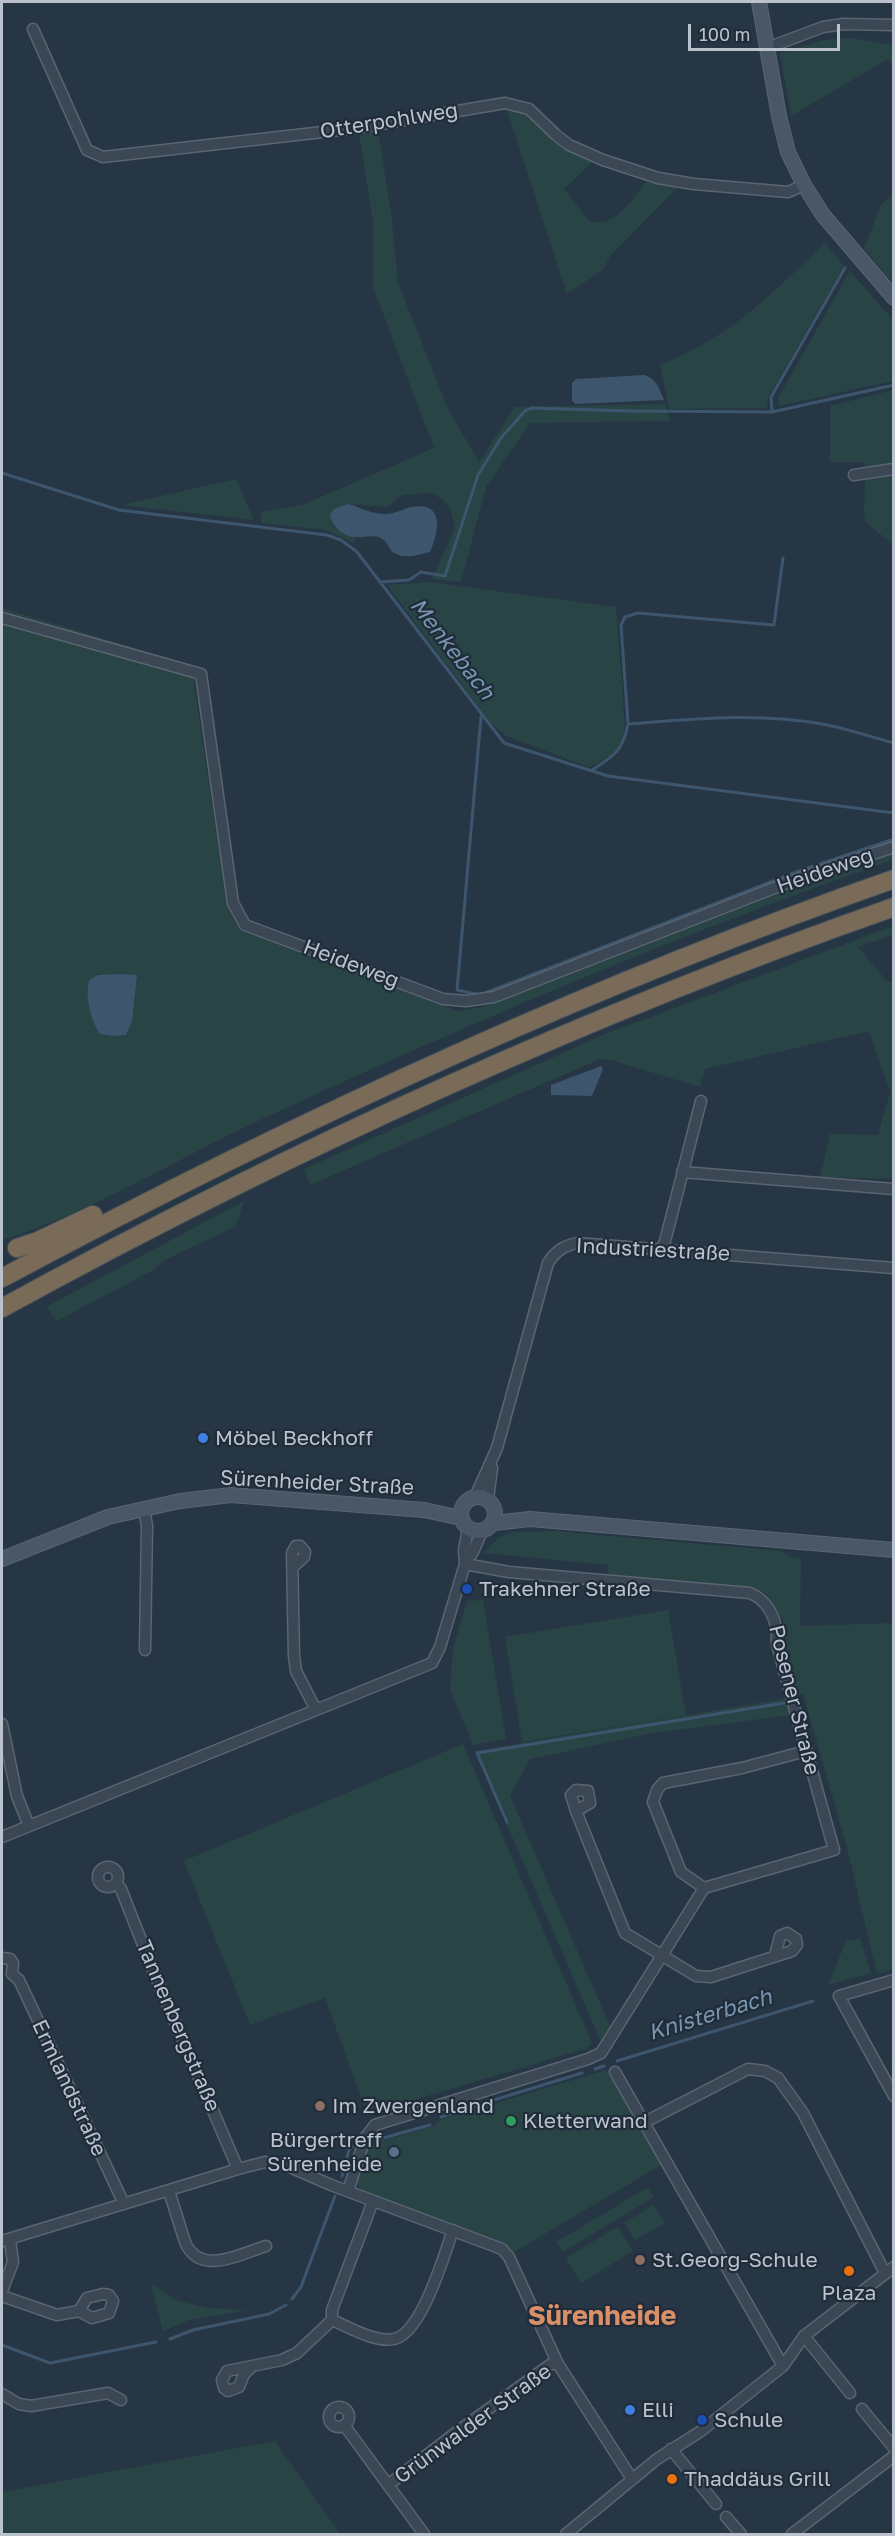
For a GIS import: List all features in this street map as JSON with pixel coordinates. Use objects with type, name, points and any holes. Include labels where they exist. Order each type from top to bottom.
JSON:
[{"type":"highway","points":[[2,1278],[118,1215],[342,1105],[491,1038],[656,968],[894,879]]},
{"type":"highway","points":[[2,1308],[176,1215],[499,1062],[669,992],[894,907]]},
{"type":"highway","points":[[16,1248],[53,1235],[99,1212],[118,1215]]},
{"type":"main road","points":[[759,2],[788,152],[804,185],[823,215],[894,298]]},
{"type":"main road","name":"Sürenheider Straße","points":[[2,1559],[108,1517],[180,1500],[231,1495],[424,1510],[478,1511],[530,1519],[894,1550]]},
{"type":"main road","points":[[478,1511],[482,1531]]},
{"type":"street","points":[[767,48],[823,27],[844,24],[894,25]]},
{"type":"street","name":"Otterpohlweg","points":[[33,29],[87,150],[103,157],[358,128],[505,103],[529,109],[569,145],[603,160],[658,178],[694,184],[788,192],[804,185]]},
{"type":"street","points":[[854,475],[894,469]]},
{"type":"street","name":"Heideweg","points":[[2,618],[201,674],[233,903],[245,925],[442,999],[466,1001],[494,997],[800,878],[894,847]]},
{"type":"street","points":[[663,1249],[701,1101]]},
{"type":"street","points":[[682,1172],[894,1189]]},
{"type":"street","name":"Industriestraße","points":[[478,1511],[548,1263],[555,1252],[566,1245],[577,1243],[663,1249],[894,1268]]},
{"type":"street","points":[[144,1508],[147,1526],[145,1650]]},
{"type":"street","points":[[466,1563],[464,1550],[478,1511]]},
{"type":"street","points":[[2,1837],[432,1664],[440,1647],[466,1563],[482,1531]]},
{"type":"street","name":"Posener Straße","points":[[466,1563],[509,1572],[750,1593],[762,1598],[777,1623],[777,1645],[834,1850],[704,1888]]},
{"type":"street","points":[[292,1567],[296,1671],[316,1710]]},
{"type":"street","points":[[2,1724],[17,1796],[29,1826]]},
{"type":"street","points":[[348,2191],[365,2138],[375,2125],[588,2060],[601,2054],[704,1888],[681,1872],[653,1802],[657,1790],[663,1783],[677,1779],[742,1768],[806,1751]]},
{"type":"street","points":[[576,1811],[625,1933],[696,1976],[711,1977],[775,1956]]},
{"type":"street","name":"Tannenbergstraße","points":[[116,1883],[121,1889],[156,1978],[238,2169]]},
{"type":"street","name":"Ermlandstraße","points":[[2,1959],[10,1959],[13,1964],[7,1975],[19,1980],[124,2204]]},
{"type":"street","points":[[894,1980],[839,1996],[894,2096]]},
{"type":"street","points":[[566,2535],[632,2479],[671,2449],[701,2431],[783,2366],[804,2336],[889,2270],[803,2113],[772,2074],[748,2069],[645,2122]]},
{"type":"street","points":[[615,2072],[783,2366]]},
{"type":"street","points":[[2,2291],[13,2262],[6,2241],[238,2169],[266,2162],[277,2163],[502,2249],[509,2257],[558,2364],[632,2479]]},
{"type":"street","points":[[169,2191],[188,2250],[196,2258],[214,2262],[266,2246]]},
{"type":"street","points":[[253,2366],[282,2360],[297,2353],[332,2320],[332,2310],[373,2201]]},
{"type":"street","points":[[332,2320],[379,2338],[394,2339],[405,2335],[414,2326],[423,2310],[453,2230]]},
{"type":"street","points":[[2,2296],[57,2315],[79,2311]]},
{"type":"street","points":[[804,2336],[850,2393]]},
{"type":"street","name":"Grünwalder Straße","points":[[388,2485],[551,2364],[558,2364]]},
{"type":"street","points":[[2,2394],[19,2404],[31,2406],[108,2393],[121,2400]]},
{"type":"street","points":[[861,2409],[894,2448]]},
{"type":"street","points":[[344,2425],[424,2535]]},
{"type":"street","points":[[671,2449],[716,2504]]},
{"type":"street","points":[[792,2535],[805,2531],[894,2456]]},
{"type":"street","points":[[726,2517],[741,2535]]},
{"type":"green space","points":[[851,38],[888,44],[893,41],[893,65],[888,59],[791,116],[780,53],[823,40]]},
{"type":"green space","points":[[506,107],[528,114],[595,160],[564,189],[590,222],[609,220],[616,216],[624,210],[648,179],[680,185],[610,256],[604,269],[567,294]]},
{"type":"green space","points":[[378,130],[391,212],[398,283],[448,409],[479,462],[515,407],[665,404],[670,421],[530,423],[486,487],[461,582],[432,579],[455,528],[449,505],[433,493],[403,495],[387,507],[349,504],[331,522],[336,529],[356,537],[353,543],[326,530],[262,523],[260,512],[302,505],[434,448],[373,287],[373,222],[359,133]]},
{"type":"green space","points":[[893,193],[893,283],[864,249],[881,205]]},
{"type":"green space","points":[[825,243],[844,266],[768,398],[767,408],[669,409],[660,365],[685,354],[729,328],[768,297]]},
{"type":"green space","points":[[850,271],[893,320],[893,381],[779,406],[778,398]]},
{"type":"green space","points":[[893,390],[893,465],[865,468],[865,462],[830,462],[830,406]]},
{"type":"green space","points":[[893,472],[893,544],[866,523],[864,513],[865,476]]},
{"type":"green space","points":[[236,479],[254,520],[121,505]]},
{"type":"green space","points":[[429,582],[616,607],[625,726],[621,742],[614,752],[589,767],[506,736],[491,723],[387,585]]},
{"type":"green space","points":[[2,608],[198,667],[194,683],[227,906],[240,930],[458,1011],[484,1007],[800,882],[893,850],[893,860],[735,917],[501,1012],[237,1131],[105,1199],[2,1240]]},
{"type":"green space","points":[[893,926],[893,935],[858,947],[886,980],[893,983],[893,1179],[820,1177],[830,1134],[878,1135],[890,1092],[869,1031],[705,1069],[700,1087],[611,1060],[600,1059],[310,1185],[304,1169],[605,1034]]},
{"type":"green space","points":[[244,1201],[236,1226],[165,1260],[153,1270],[57,1321],[46,1307]]},
{"type":"green space","points":[[554,1531],[781,1551],[791,1557],[801,1558],[800,1626],[893,1623],[893,1969],[877,1974],[847,1848],[803,1694],[795,1695],[783,1644],[783,1620],[767,1594],[749,1587],[608,1575],[608,1565],[483,1553],[499,1537],[512,1532]]},
{"type":"green space","points":[[483,1600],[506,1739],[473,1745],[450,1689],[453,1649],[467,1601]]},
{"type":"green space","points":[[668,1610],[686,1715],[522,1742],[505,1637]]},
{"type":"green space","points":[[788,1698],[792,1715],[653,1733],[530,1759],[510,1796],[610,2026],[601,2042],[475,1751]]},
{"type":"green space","points":[[463,1744],[592,2043],[585,2049],[367,2114],[325,1998],[250,2025],[184,1861]]},
{"type":"green space","points":[[860,1938],[871,1973],[828,1985],[846,1941]]},
{"type":"green space","points":[[606,2070],[663,2164],[514,2252],[507,2246],[359,2189],[355,2183],[367,2145],[431,2127],[442,2119]]},
{"type":"green space","points":[[648,2187],[654,2197],[563,2252],[556,2242]]},
{"type":"green space","points":[[653,2205],[665,2223],[635,2240],[624,2223]]},
{"type":"green space","points":[[618,2226],[633,2251],[581,2283],[566,2258]]},
{"type":"green space","points":[[151,2285],[175,2300],[207,2308],[248,2310],[189,2320],[163,2331]]},
{"type":"green space","points":[[275,2441],[340,2534],[2,2534],[2,2492]]},
{"type":"water","points":[[644,375],[655,382],[664,400],[575,404],[572,401],[572,383],[576,379]]},
{"type":"water","points":[[349,504],[371,512],[385,514],[412,507],[423,506],[430,509],[435,513],[437,527],[430,552],[401,556],[392,552],[381,538],[351,537],[342,533],[335,527],[330,514],[334,509]]},
{"type":"water","points":[[98,975],[137,975],[132,1021],[126,1035],[100,1034],[89,1008],[89,980]]},
{"type":"water","points":[[601,1066],[603,1069],[592,1096],[551,1095],[551,1085]]},
{"type":"waterway","points":[[772,412],[771,397],[845,268]]},
{"type":"waterway","points":[[380,582],[409,580],[421,572],[445,576],[478,475],[501,438],[525,411],[531,408],[772,412],[894,385]]},
{"type":"waterway","name":"Menkebach","points":[[2,473],[119,510],[327,535],[341,540],[357,552],[504,743],[608,776],[894,813]]},
{"type":"waterway","points":[[628,724],[621,625],[625,617],[638,613],[774,625],[783,558]]},
{"type":"waterway","points":[[476,994],[457,990],[481,717]]},
{"type":"waterway","points":[[592,770],[606,761],[620,747],[628,724],[676,720],[774,718],[831,726],[894,743]]},
{"type":"waterway","points":[[485,993],[799,871],[891,840]]},
{"type":"waterway","points":[[507,1822],[477,1753],[784,1703]]},
{"type":"waterway","name":"Knisterbach","points":[[617,2061],[813,2001]]},
{"type":"waterway","name":"Knisterbach","points":[[595,2069],[604,2066]]},
{"type":"waterway","name":"Knisterbach","points":[[494,2100],[582,2073]]},
{"type":"waterway","name":"Knisterbach","points":[[441,2117],[486,2102]]},
{"type":"waterway","name":"Knisterbach","points":[[376,2140],[430,2125]]},
{"type":"waterway","name":"Knisterbach","points":[[342,2176],[349,2150],[352,2147]]},
{"type":"waterway","name":"Knisterbach","points":[[292,2299],[301,2287],[335,2196]]},
{"type":"waterway","name":"Knisterbach","points":[[170,2339],[193,2330],[269,2314],[286,2305]]},
{"type":"waterway","name":"Knisterbach","points":[[2,2345],[50,2363],[156,2342]]},
{"type":"place","name":"Möbel Beckhoff","points":[[203,1438]]},
{"type":"place","name":"Trakehner Straße","points":[[467,1589]]},
{"type":"place","name":"Im Zwergenland","points":[[320,2106]]},
{"type":"place","name":"Kletterwand","points":[[511,2121]]},
{"type":"place","name":"Bürgertreff Sürenheide","points":[[394,2152]]},
{"type":"place","name":"St.Georg-Schule","points":[[640,2260]]},
{"type":"place","name":"Plaza","points":[[849,2271]]},
{"type":"place","name":"Elli","points":[[630,2410]]},
{"type":"place","name":"Schule","points":[[702,2420]]},
{"type":"place","name":"Thaddäus Grill","points":[[672,2479]]},
{"type":"district","name":"Sürenheide","points":[[602,2316]]}]
